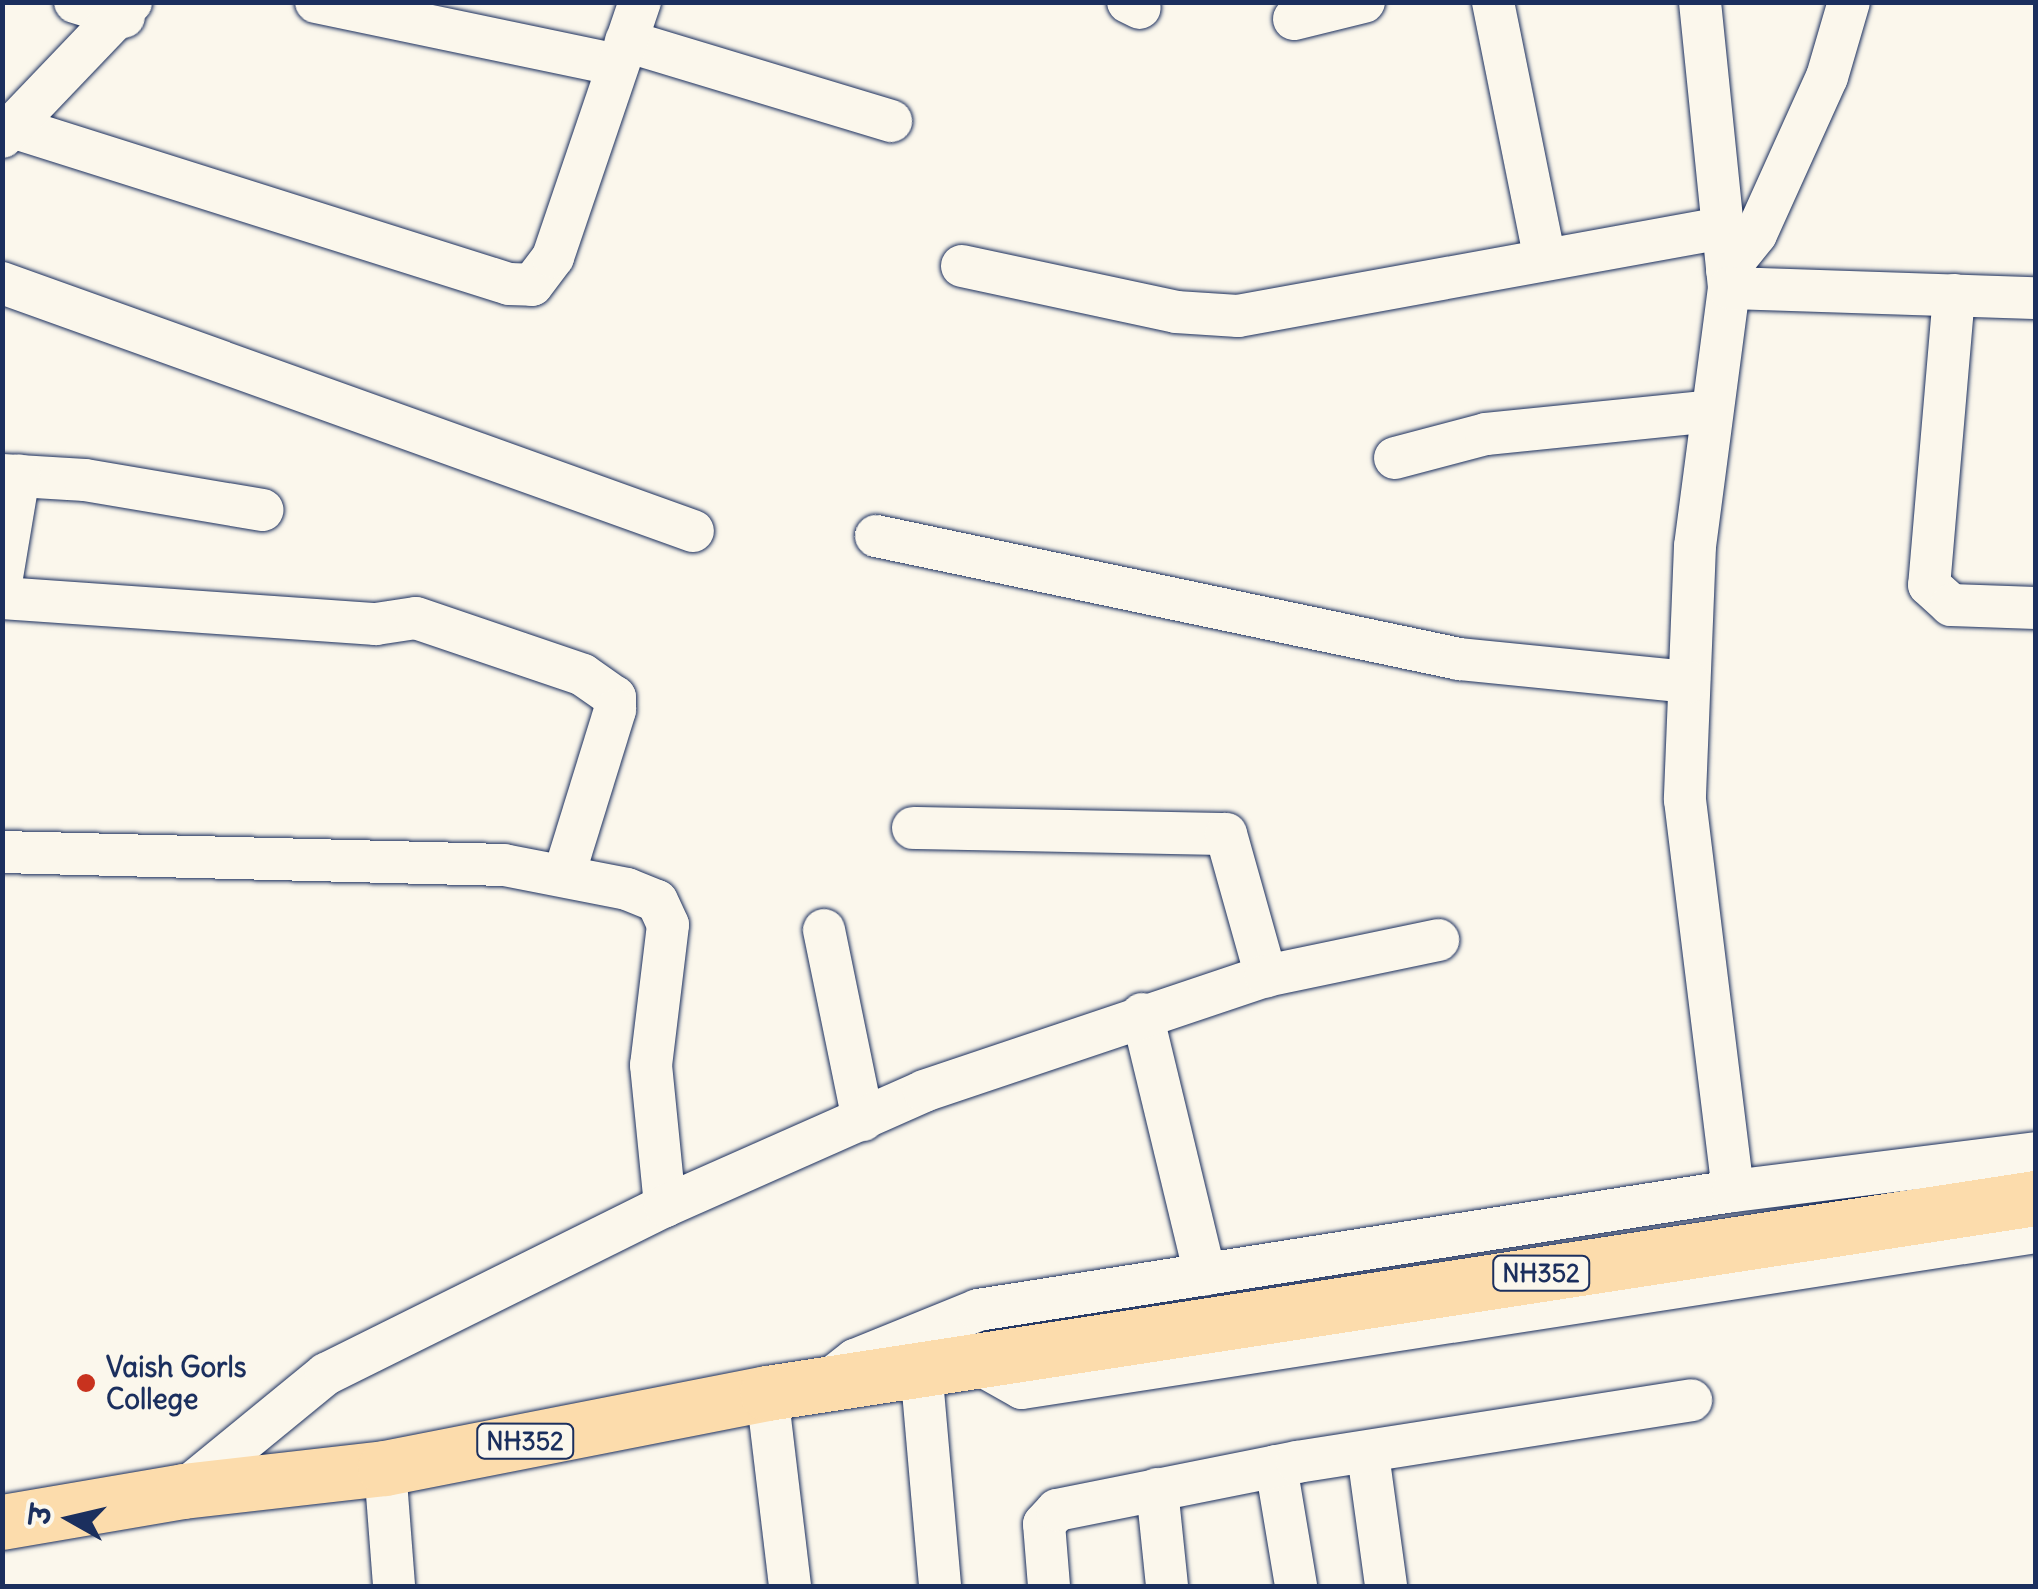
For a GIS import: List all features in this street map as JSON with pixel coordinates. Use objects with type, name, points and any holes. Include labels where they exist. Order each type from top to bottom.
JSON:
[{"type":"highway","name":"NH352","points":[[2,1522],[183,1491],[385,1468],[825,1383],[2036,1198]]},
{"type":"street","points":[[75,2],[128,10]]},
{"type":"street","points":[[316,2],[628,36],[892,121]]},
{"type":"street","points":[[1294,19],[1364,2]]},
{"type":"street","points":[[1493,2],[1544,256]]},
{"type":"street","points":[[1700,2],[1728,279],[1694,546],[1684,800],[1734,1191]]},
{"type":"street","points":[[1728,279],[1756,234],[1828,77],[1849,2]]},
{"type":"street","points":[[128,10],[7,132],[508,284],[532,284],[553,258],[628,36]]},
{"type":"street","points":[[962,266],[1176,312],[1238,316],[1544,256],[1722,228]]},
{"type":"street","points":[[1728,279],[1954,296],[2036,298]]},
{"type":"street","points":[[2,283],[692,531]]},
{"type":"street","points":[[1954,296],[1929,585],[1951,605],[2036,608]]},
{"type":"street","points":[[1395,458],[1486,434],[1712,411]]},
{"type":"street","points":[[2,577],[11,475],[104,482],[262,510]]},
{"type":"street","points":[[876,536],[1458,659],[1689,682]]},
{"type":"street","points":[[2,598],[376,624],[416,618],[582,675],[615,697],[615,710],[564,874]]},
{"type":"street","points":[[913,828],[1226,834],[1266,976]]},
{"type":"street","points":[[2,852],[504,865],[628,889],[665,908],[651,1064],[666,1206]]},
{"type":"street","points":[[824,930],[863,1120]]},
{"type":"street","points":[[183,1491],[326,1374],[666,1206],[924,1091],[1142,1014],[1266,976],[1438,940]]},
{"type":"street","points":[[1142,1014],[1205,1275]]},
{"type":"street","points":[[825,1383],[856,1360],[978,1310],[1734,1191],[2036,1153]]},
{"type":"street","points":[[940,1586],[947,1364],[1022,1388],[2036,1232]]},
{"type":"street","points":[[767,1393],[790,1586]]},
{"type":"street","points":[[1049,1586],[1044,1524],[1049,1515],[1276,1466],[1691,1400]]},
{"type":"street","points":[[1368,1454],[1386,1586]]},
{"type":"street","points":[[1276,1466],[1296,1586]]},
{"type":"street","points":[[385,1468],[394,1586]]},
{"type":"street","points":[[1157,1490],[1167,1586]]},
{"type":"place","name":"Vaish Gorls College","points":[[86,1383]]}]
